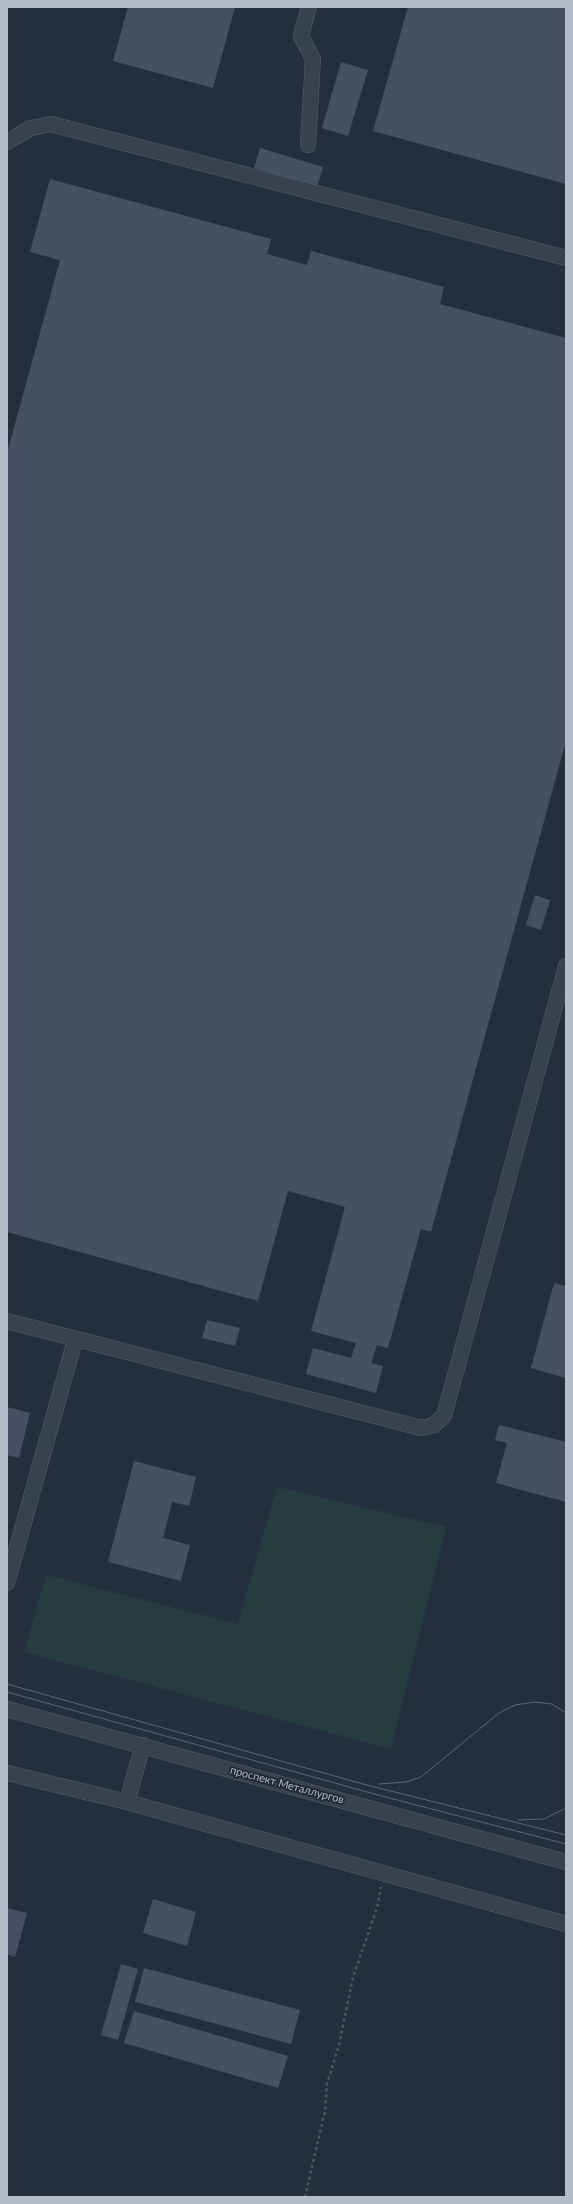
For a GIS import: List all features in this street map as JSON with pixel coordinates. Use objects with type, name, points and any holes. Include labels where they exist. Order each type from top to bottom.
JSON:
[{"type":"street","points":[[308,145],[313,59],[301,36],[309,7]]},
{"type":"street","points":[[7,142],[31,128],[51,124],[566,258]]},
{"type":"street","points":[[7,1321],[75,1340],[421,1428],[434,1425],[444,1416],[566,966]]},
{"type":"street","points":[[7,1582],[75,1340]]},
{"type":"street","name":"проспект Металлургов","points":[[7,1709],[566,1862]]},
{"type":"street","points":[[128,1802],[143,1746]]},
{"type":"street","points":[[7,1773],[128,1802],[566,1924]]},
{"type":"path","points":[[304,2197],[325,2111],[327,2084],[339,2045],[353,1977],[377,1908],[383,1872]]},
{"type":"green space","points":[[277,1487],[446,1527],[391,1749],[24,1652],[46,1575],[238,1624]]},
{"type":"building","points":[[128,7],[235,7],[213,88],[113,61]]},
{"type":"building","points":[[408,7],[566,8],[566,184],[373,131]]},
{"type":"building","points":[[341,62],[368,70],[348,136],[322,128]]},
{"type":"building","points":[[260,148],[323,167],[317,187],[254,168]]},
{"type":"building","points":[[50,179],[271,239],[267,254],[307,265],[311,251],[444,287],[440,304],[566,338],[566,741],[431,1232],[421,1229],[388,1348],[377,1345],[371,1363],[383,1366],[376,1393],[306,1374],[313,1348],[351,1358],[356,1343],[311,1331],[345,1207],[288,1191],[258,1301],[7,1232],[7,453],[60,260],[30,252]]},
{"type":"building","points":[[535,895],[550,900],[541,930],[526,925]]},
{"type":"building","points":[[554,1283],[566,1286],[566,1378],[531,1368]]},
{"type":"building","points":[[207,1320],[240,1328],[235,1346],[202,1338]]},
{"type":"building","points":[[7,1407],[30,1413],[19,1458],[7,1455]]},
{"type":"building","points":[[499,1425],[566,1442],[566,1502],[496,1483],[507,1443],[495,1440]]},
{"type":"building","points":[[134,1461],[196,1477],[189,1506],[172,1502],[163,1538],[190,1545],[181,1581],[108,1562]]},
{"type":"building","points":[[153,1899],[196,1912],[187,1946],[143,1933]]},
{"type":"building","points":[[7,1908],[27,1913],[15,1957],[7,1954]]},
{"type":"building","points":[[121,1964],[138,1969],[118,2040],[101,2035]]},
{"type":"building","points":[[144,1968],[300,2010],[291,2044],[135,2002]]},
{"type":"building","points":[[134,2011],[288,2056],[278,2088],[124,2043]]},
{"type":"tram line","points":[[7,1684],[363,1784],[566,1835]]},
{"type":"tram line","points":[[7,1692],[378,1795],[566,1844]]},
{"type":"tram line","points":[[379,1784],[406,1782],[421,1777],[499,1713],[515,1705],[535,1702],[552,1704],[566,1713]]},
{"type":"tram line","points":[[518,1820],[544,1819],[566,1808]]}]
